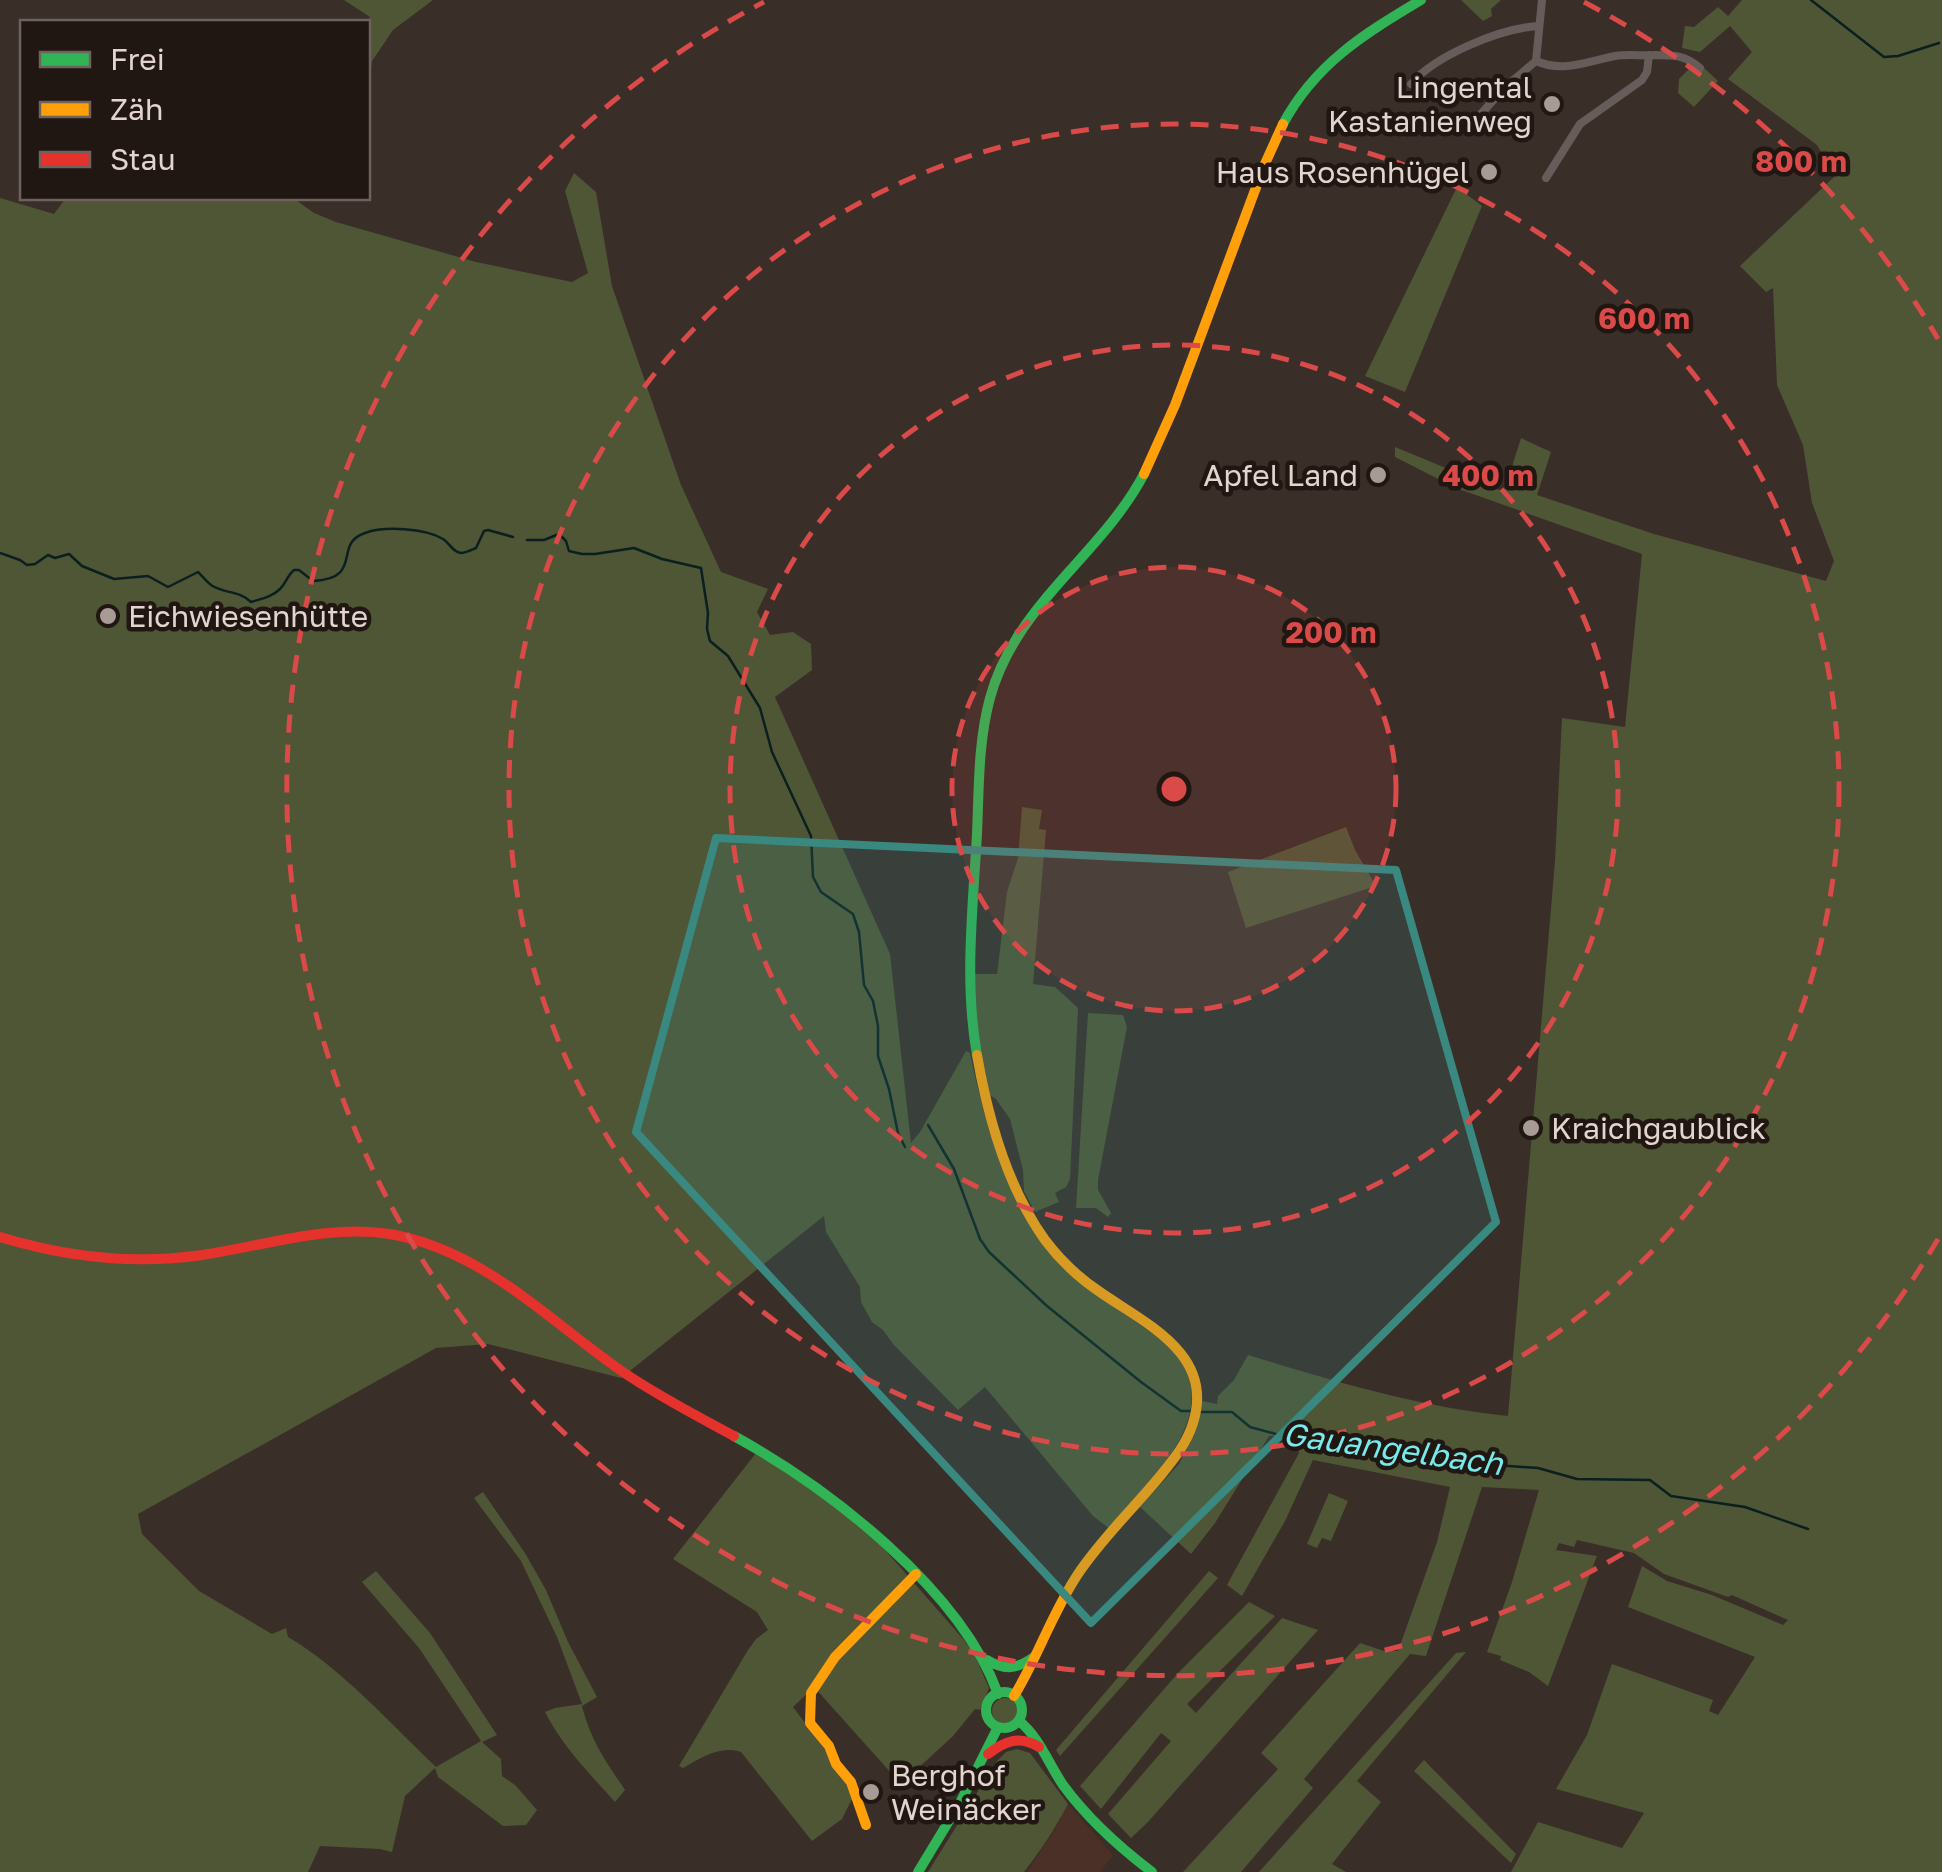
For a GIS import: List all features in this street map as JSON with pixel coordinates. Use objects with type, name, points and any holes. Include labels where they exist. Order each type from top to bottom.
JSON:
[{"type":"main road","points":[[1014,1696],[1077,1576],[1182,1447],[1194,1421],[1197,1397],[1189,1365],[1175,1345],[1161,1331],[1076,1274],[1042,1235],[1018,1191],[985,1098],[975,1056],[970,992],[982,749],[990,698],[1009,650],[1024,626],[1110,529],[1163,438],[1269,156],[1301,93],[1346,48],[1421,0]]},
{"type":"main road","points":[[0,1236],[50,1251],[134,1260],[205,1254],[290,1236],[333,1232],[393,1235],[431,1244],[491,1273],[622,1371],[801,1476],[868,1527],[949,1611],[982,1657],[998,1694]]},
{"type":"main road","points":[[866,1824],[851,1782],[810,1723],[810,1695],[838,1654],[916,1574]]},
{"type":"main road","points":[[982,1657],[1011,1670],[1036,1655]]},
{"type":"main road","points":[[998,1694],[1014,1696],[1022,1715],[1009,1727],[998,1727],[990,1721],[989,1702],[998,1694]]},
{"type":"main road","points":[[1019,1720],[1032,1731],[1039,1748],[1087,1813],[1122,1849],[1152,1872]]},
{"type":"main road","points":[[918,1872],[954,1814],[998,1727]]},
{"type":"main road","points":[[984,1757],[1011,1739],[1023,1739],[1039,1748]]},
{"type":"street","points":[[1473,130],[1472,124],[1488,105],[1536,61],[1542,0]]},
{"type":"street","points":[[1411,84],[1423,72],[1466,48],[1508,32],[1539,26]]},
{"type":"street","points":[[1536,61],[1566,66],[1622,55],[1680,56],[1700,68]]},
{"type":"street","points":[[1546,178],[1576,128],[1640,83],[1649,56]]},
{"type":"highlighted area","points":[[716,838],[1396,870],[1496,1222],[1091,1623],[636,1132]]},
{"type":"shaded area","points":[[1068,1804],[1113,1855],[1100,1872],[1027,1872],[1055,1829]]},
{"type":"green space","points":[[344,0],[433,0],[393,30],[372,61],[370,75],[370,17]]},
{"type":"green space","points":[[1461,0],[1501,0],[1491,9],[1492,16],[1483,21]]},
{"type":"green space","points":[[1742,0],[1942,0],[1942,1872],[1511,1872],[1538,1822],[1622,1848],[1644,1813],[1556,1789],[1587,1735],[1612,1664],[1713,1700],[1709,1711],[1718,1715],[1755,1657],[1628,1607],[1642,1566],[1667,1581],[1783,1625],[1788,1620],[1732,1595],[1728,1597],[1664,1574],[1634,1553],[1577,1540],[1574,1547],[1559,1543],[1556,1550],[1597,1556],[1548,1686],[1529,1672],[1500,1660],[1501,1656],[1487,1652],[1539,1490],[1482,1487],[1426,1656],[1410,1654],[1304,1779],[1313,1788],[1241,1872],[1183,1872],[1278,1769],[1261,1753],[1360,1643],[1398,1651],[1437,1542],[1450,1487],[1313,1460],[1285,1521],[1242,1596],[1227,1585],[1299,1453],[1294,1434],[1269,1436],[1191,1554],[1140,1507],[1179,1464],[1195,1433],[1202,1401],[1217,1404],[1218,1396],[1234,1380],[1248,1355],[1409,1400],[1508,1416],[1555,861],[1562,718],[1625,727],[1642,554],[1456,488],[1395,457],[1395,447],[1504,492],[1521,438],[1551,452],[1537,495],[1654,534],[1826,581],[1834,561],[1812,503],[1803,445],[1777,385],[1773,288],[1766,292],[1740,266],[1835,176],[1817,145],[1728,79],[1752,52],[1730,26],[1700,52],[1682,48],[1685,26],[1694,27],[1718,7],[1728,16]]},
{"type":"green space","points":[[1702,66],[1718,81],[1694,107],[1678,93],[1679,79],[1691,67],[1697,71]]},
{"type":"green space","points":[[574,173],[596,192],[612,286],[681,485],[721,572],[768,589],[757,612],[770,635],[793,632],[811,644],[812,670],[775,697],[890,954],[911,1143],[966,1051],[970,1053],[998,1157],[1034,1230],[1073,1276],[1157,1337],[1181,1361],[1191,1386],[1190,1411],[1166,1462],[1110,1529],[1093,1516],[985,1387],[958,1410],[872,1322],[861,1302],[860,1287],[826,1232],[824,1216],[621,1378],[488,1344],[436,1348],[138,1514],[142,1534],[199,1591],[272,1634],[286,1628],[288,1637],[346,1680],[436,1767],[481,1741],[419,1648],[362,1582],[376,1571],[430,1633],[497,1735],[482,1742],[501,1759],[502,1776],[537,1810],[526,1825],[503,1826],[438,1777],[435,1768],[405,1796],[392,1852],[320,1846],[308,1872],[0,1872],[0,198],[54,214],[64,200],[296,200],[336,222],[476,262],[572,282],[588,273],[565,191]]},
{"type":"green space","points":[[1457,187],[1482,206],[1405,392],[1365,376]]},
{"type":"green space","points":[[1022,807],[1042,810],[1039,829],[1046,830],[1033,984],[1055,987],[1078,1008],[1070,1179],[1066,1187],[1055,1193],[1059,1202],[1035,1212],[1024,1191],[1023,1170],[1010,1119],[988,1094],[974,1004],[975,974],[997,974],[1007,892],[1018,858]]},
{"type":"green space","points":[[1346,827],[1376,886],[1246,928],[1228,872]]},
{"type":"green space","points":[[1088,1013],[1123,1015],[1127,1027],[1098,1180],[1098,1190],[1111,1213],[1108,1217],[1096,1208],[1076,1208]]},
{"type":"green space","points":[[756,1453],[813,1488],[879,1543],[964,1640],[989,1688],[980,1710],[975,1709],[953,1736],[901,1784],[814,1687],[793,1707],[845,1776],[853,1797],[842,1819],[812,1841],[741,1752],[718,1751],[683,1768],[679,1766],[748,1650],[768,1630],[757,1612],[673,1559]]},
{"type":"green space","points":[[483,1492],[546,1590],[597,1697],[582,1706],[594,1740],[625,1790],[615,1802],[568,1748],[545,1712],[582,1704],[557,1637],[521,1561],[474,1498]]},
{"type":"green space","points":[[1329,1493],[1348,1501],[1331,1541],[1322,1538],[1317,1548],[1307,1544]]},
{"type":"green space","points":[[1209,1571],[1218,1578],[1060,1756],[1056,1750]]},
{"type":"green space","points":[[1249,1602],[1275,1616],[1187,1704],[1196,1713],[1282,1618],[1318,1630],[1131,1838],[1108,1814],[1171,1741],[1161,1733],[1101,1809],[1080,1786],[1178,1673]]},
{"type":"green space","points":[[1466,1652],[1357,1781],[1381,1802],[1332,1864],[1346,1872],[1259,1872],[1456,1653]]},
{"type":"green space","points":[[1005,1698],[1014,1702],[1018,1711],[1014,1720],[1005,1724],[996,1720],[992,1711],[996,1702]]},
{"type":"green space","points":[[1017,1749],[1030,1753],[1068,1804],[1036,1856],[1024,1872],[928,1872],[997,1761],[1006,1752]]},
{"type":"green space","points":[[1424,1760],[1516,1854],[1511,1863],[1414,1771]]},
{"type":"waterway","points":[[1811,0],[1884,57],[1939,43]]},
{"type":"waterway","name":"Gauangelbach","points":[[0,553],[27,565],[48,555],[55,558],[69,554],[82,566],[114,579],[148,576],[168,587],[198,572],[216,588],[251,602],[277,592],[294,570],[313,581],[338,574],[355,538],[373,531],[426,532],[461,553],[476,548],[484,531],[513,537]]},
{"type":"waterway","name":"Gauangelbach","points":[[527,540],[544,540],[559,534],[569,551],[595,554],[634,548],[701,568],[710,641],[728,656],[760,708],[772,752],[811,836],[813,877],[821,892],[853,914],[859,932],[864,985],[873,1001],[878,1026],[878,1056],[905,1147]]},
{"type":"waterway","name":"Gauangelbach","points":[[928,1125],[954,1169],[980,1239],[989,1252],[1047,1306],[1141,1382],[1181,1411],[1192,1411]]},
{"type":"waterway","name":"Gauangelbach","points":[[1200,1412],[1232,1412],[1250,1427],[1276,1434],[1344,1441],[1454,1462],[1538,1468],[1577,1479],[1650,1480],[1671,1496],[1745,1507],[1808,1529]]},
{"type":"traffic: fast","points":[[1283,124],[1326,67],[1361,38],[1421,0]]},
{"type":"traffic: fast","points":[[977,1055],[971,1000],[971,944],[980,766],[990,698],[1018,636],[1116,517],[1144,474]]},
{"type":"traffic: fast","points":[[734,1436],[850,1513],[923,1580],[980,1655],[998,1694]]},
{"type":"traffic: fast","points":[[987,1660],[1011,1667],[1034,1657]]},
{"type":"traffic: fast","points":[[1004,1692],[1016,1698],[1022,1710],[1016,1722],[1004,1728],[992,1722],[986,1710],[992,1698],[1004,1692]]},
{"type":"traffic: fast","points":[[1019,1721],[1033,1735],[1063,1785],[1083,1809],[1152,1872]]},
{"type":"traffic: fast","points":[[918,1872],[961,1801],[998,1727]]},
{"type":"traffic: slow","points":[[1144,474],[1175,405],[1283,124]]},
{"type":"traffic: slow","points":[[977,1055],[1001,1151],[1032,1219],[1077,1275],[1172,1344],[1194,1378],[1197,1399],[1184,1444],[1078,1574],[1014,1696]]},
{"type":"traffic: slow","points":[[866,1825],[851,1782],[810,1723],[811,1693],[835,1657],[916,1574]]},
{"type":"traffic: jam","points":[[0,1237],[50,1250],[125,1259],[202,1255],[343,1232],[390,1234],[424,1242],[485,1271],[636,1381],[734,1436]]},
{"type":"traffic: jam","points":[[988,1754],[1012,1741],[1039,1747]]},
{"type":"place","name":"Lingental Kastanienweg","points":[[1552,104]]},
{"type":"place","name":"Haus Rosenhügel","points":[[1489,172]]},
{"type":"place","name":"Apfel Land","points":[[1378,475]]},
{"type":"place","name":"Eichwiesenhütte","points":[[108,616]]},
{"type":"place","name":"Kraichgaublick","points":[[1531,1128]]},
{"type":"place","name":"Berghof Weinäcker","points":[[871,1792]]}]
